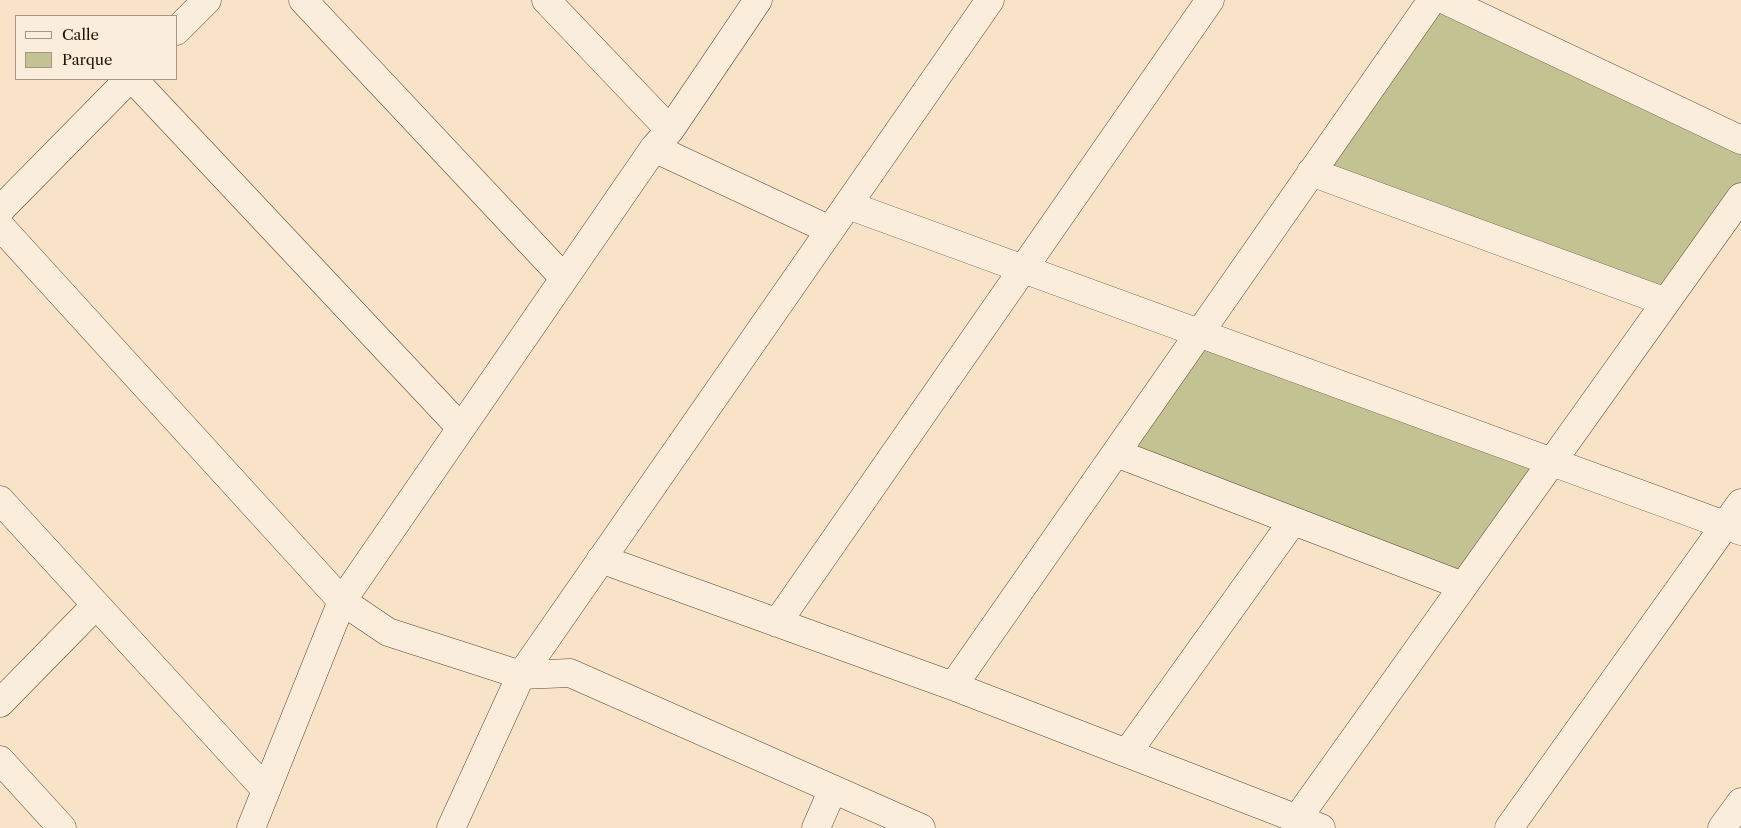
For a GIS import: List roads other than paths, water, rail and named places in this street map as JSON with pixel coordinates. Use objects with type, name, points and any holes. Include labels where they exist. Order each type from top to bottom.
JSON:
[{"type":"street","points":[[178,30],[207,0]]},
{"type":"street","points":[[303,0],[564,278]]},
{"type":"street","points":[[546,0],[662,139],[830,230]]},
{"type":"street","points":[[251,828],[342,601],[758,0]]},
{"type":"street","points":[[451,828],[521,675],[990,0]]},
{"type":"street","points":[[777,623],[1210,0]]},
{"type":"street","points":[[953,686],[1432,0]]},
{"type":"street","points":[[1445,0],[1741,140]]},
{"type":"street","points":[[0,210],[130,80]]},
{"type":"street","points":[[132,80],[462,428]]},
{"type":"street","points":[[1312,172],[1666,302]]},
{"type":"street","points":[[602,559],[953,686],[1309,824],[1463,586],[1741,197]]},
{"type":"street","points":[[848,205],[1552,462],[1736,519],[1509,828]]},
{"type":"street","points":[[0,226],[342,601],[388,632],[521,675],[570,673],[921,828]]},
{"type":"street","points":[[1116,453],[1463,586]]},
{"type":"street","points":[[0,500],[266,790]]},
{"type":"street","points":[[1127,753],[1293,521]]},
{"type":"street","points":[[0,703],[96,604]]},
{"type":"street","points":[[0,760],[62,828]]},
{"type":"street","points":[[816,828],[833,789]]},
{"type":"street","points":[[1722,828],[1741,802]]}]
